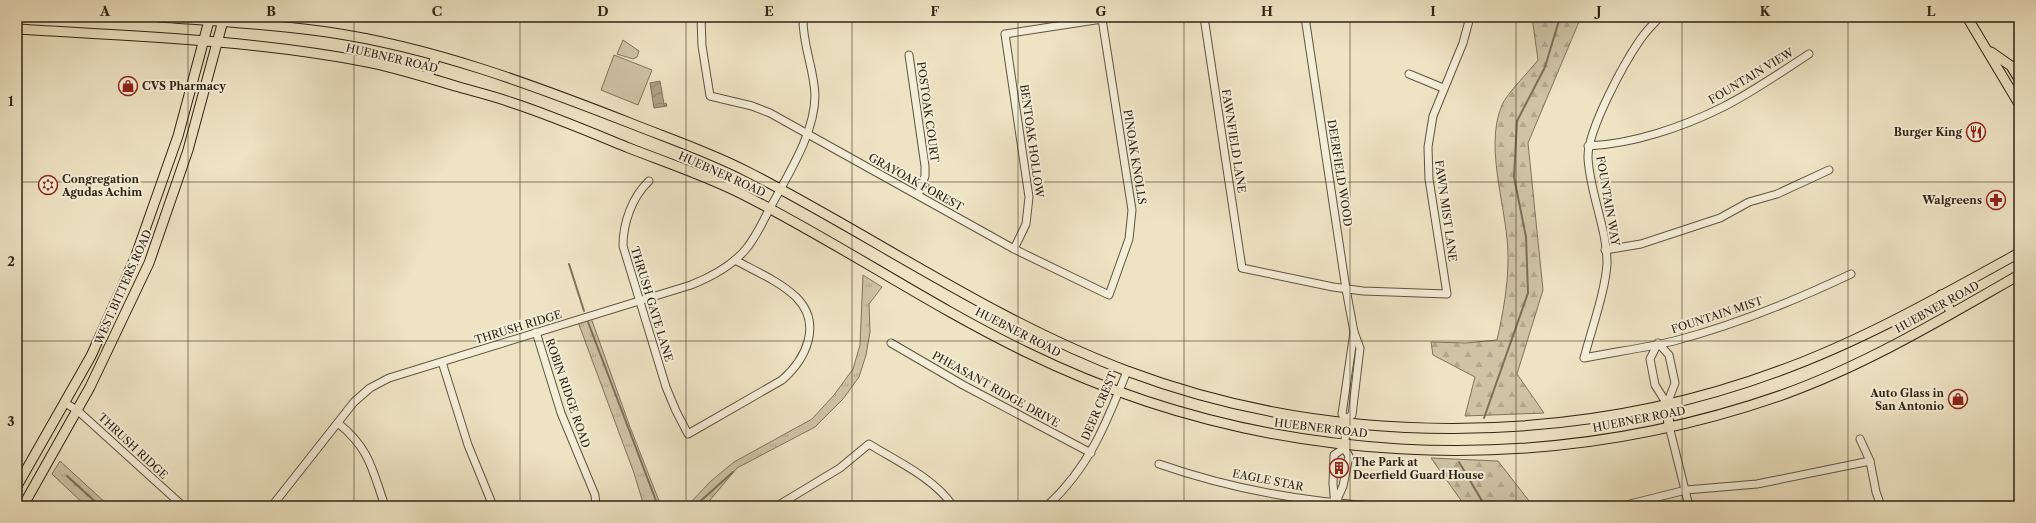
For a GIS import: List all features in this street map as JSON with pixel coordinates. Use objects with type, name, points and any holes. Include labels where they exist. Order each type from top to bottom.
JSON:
[{"type":"main road","name":"HUEBNER ROAD","points":[[159,17],[223,19],[328,32],[420,51],[518,80],[739,168],[1038,332],[1126,370],[1188,391],[1267,410],[1421,428],[1519,427],[1633,411],[1667,404],[1707,395],[1775,373],[1814,358],[1941,295],[2019,253]]},
{"type":"main road","points":[[1967,17],[1989,50],[2019,104]]},
{"type":"main road","name":"WEST BITTERS ROAD","points":[[17,486],[66,403],[90,356],[132,265],[178,136],[209,19]]},
{"type":"main road","name":"WEST BITTERS ROAD","points":[[23,506],[90,387],[149,263],[177,185],[218,44],[223,19]]},
{"type":"main road","name":"HUEBNER ROAD","points":[[17,29],[203,42],[287,50],[365,62],[428,77],[510,102],[729,188],[1028,353],[1118,392],[1263,433],[1344,446],[1420,451],[1521,450],[1636,434],[1713,417],[1782,394],[1829,376],[1919,332],[2019,275]]},
{"type":"main road","points":[[1989,50],[2011,66],[2019,79]]},
{"type":"main road","points":[[428,77],[436,56]]},
{"type":"main road","points":[[164,178],[177,185]]},
{"type":"main road","points":[[1941,295],[1952,313]]},
{"type":"main road","points":[[1667,404],[1669,426]]},
{"type":"street","name":"GRAYOAK FOREST","points":[[701,17],[702,46],[710,96],[752,106],[770,113],[1014,249],[1109,295]]},
{"type":"street","name":"THRUSH RIDGE","points":[[272,506],[358,398],[380,383],[536,332],[703,281],[724,269],[735,260],[746,249],[770,210],[807,133],[813,113],[815,95],[812,72],[804,40],[803,17]]},
{"type":"street","name":"FAWNFIELD LANE","points":[[1204,17],[1242,268],[1346,289]]},
{"type":"street","name":"DEERFIELD WOOD","points":[[1305,17],[1346,289],[1354,332],[1359,343],[1360,354],[1352,415],[1346,420],[1344,446],[1349,456],[1343,486],[1335,504]]},
{"type":"street","name":"FAWN MIST LANE","points":[[1346,289],[1447,294],[1428,163],[1430,131],[1443,88],[1462,43],[1470,17]]},
{"type":"street","name":"FOUNTAIN WAY","points":[[1584,358],[1605,280],[1606,250],[1589,165],[1588,146],[1594,126],[1629,58],[1640,39],[1660,17]]},
{"type":"street","name":"BENTOAK HOLLOW","points":[[1014,249],[1026,224],[1029,197],[1005,34],[1102,19]]},
{"type":"street","name":"PINOAK KNOLLS","points":[[1102,19],[1132,210],[1129,239],[1109,295]]},
{"type":"street","name":"FOUNTAIN VIEW","points":[[1588,146],[1611,145],[1645,137],[1700,117],[1742,97],[1809,54]]},
{"type":"street","name":"POSTOAK COURT","points":[[909,55],[925,166],[925,176],[918,195]]},
{"type":"street","points":[[1410,74],[1443,88]]},
{"type":"street","points":[[1606,250],[1641,244],[1720,218],[1749,202],[1777,194],[1829,170]]},
{"type":"street","name":"THRUSH GATE LANE","points":[[649,181],[637,194],[623,235],[625,256],[668,393],[688,434],[782,380],[793,370],[803,357],[808,347],[809,326],[807,315],[796,297],[784,288],[735,260]]},
{"type":"street","name":"FOUNTAIN MIST","points":[[1584,358],[1674,341],[1743,319],[1803,296],[1851,274]]},
{"type":"street","name":"ROBIN RIDGE ROAD","points":[[536,332],[561,413],[595,495],[596,506]]},
{"type":"street","name":"PHEASANT RIDGE DRIVE","points":[[891,343],[969,389],[1091,453]]},
{"type":"street","points":[[1658,343],[1669,354],[1675,383],[1667,404],[1655,386],[1650,359],[1658,343]]},
{"type":"street","points":[[442,362],[468,445],[493,506]]},
{"type":"street","name":"DEER CREST","points":[[1047,506],[1074,478],[1091,453],[1099,438],[1126,370]]},
{"type":"street","name":"THRUSH RIDGE","points":[[66,403],[77,410],[183,506]]},
{"type":"street","points":[[338,423],[352,435],[365,451],[386,506]]},
{"type":"street","points":[[1669,426],[1690,506]]},
{"type":"street","points":[[1860,439],[1870,461],[1876,492],[1881,506]]},
{"type":"street","points":[[776,506],[840,468],[869,444],[931,482],[944,494],[953,506]]},
{"type":"street","points":[[1335,504],[1333,484],[1334,455],[1344,446]]},
{"type":"street","points":[[1622,506],[1686,490],[1757,484],[1870,461]]},
{"type":"street","name":"EAGLE STAR","points":[[1159,464],[1194,476],[1271,493],[1335,504],[1376,506]]},
{"type":"green space","points":[[1532,17],[1581,17],[1528,143],[1543,290],[1517,374],[1544,413],[1465,416],[1475,377],[1433,355],[1431,342],[1466,343],[1497,340],[1505,300],[1508,259],[1505,222],[1496,161],[1495,141],[1497,122],[1505,100],[1538,60]]},
{"type":"green space","points":[[623,40],[639,51],[637,57],[633,59],[617,54]]},
{"type":"green space","points":[[614,55],[652,70],[638,105],[601,90]]},
{"type":"green space","points":[[863,275],[882,287],[869,304],[870,332],[866,355],[859,377],[843,399],[815,427],[737,468],[705,506],[687,506],[711,481],[734,462],[812,419],[834,395],[853,369],[860,345]]},
{"type":"green space","points":[[591,318],[630,427],[661,506],[644,506],[634,473],[578,322]]},
{"type":"green space","points":[[1431,458],[1498,461],[1533,506],[1465,506]]},
{"type":"green space","points":[[60,461],[109,506],[86,506],[52,474]]},
{"type":"water","points":[[660,81],[664,104],[666,103],[667,106],[654,108],[650,83]]},
{"type":"waterway","points":[[1484,418],[1528,293],[1526,237],[1514,177],[1517,121],[1545,67],[1560,17]]},
{"type":"waterway","points":[[569,264],[584,311]]},
{"type":"waterway","points":[[588,322],[658,506]]},
{"type":"waterway","points":[[1459,462],[1485,506]]},
{"type":"waterway","points":[[695,506],[733,472]]},
{"type":"waterway","points":[[67,476],[100,506]]},
{"type":"place","name":"CVS Pharmacy","points":[[128,86]]},
{"type":"place","name":"Burger King","points":[[1976,132]]},
{"type":"place","name":"Congregation Agudas Achim","points":[[48,185]]},
{"type":"place","name":"Walgreens","points":[[1996,200]]},
{"type":"place","name":"Auto Glass in San Antonio","points":[[1958,399]]},
{"type":"place","name":"The Park at Deerfield Guard House","points":[[1339,468]]}]
